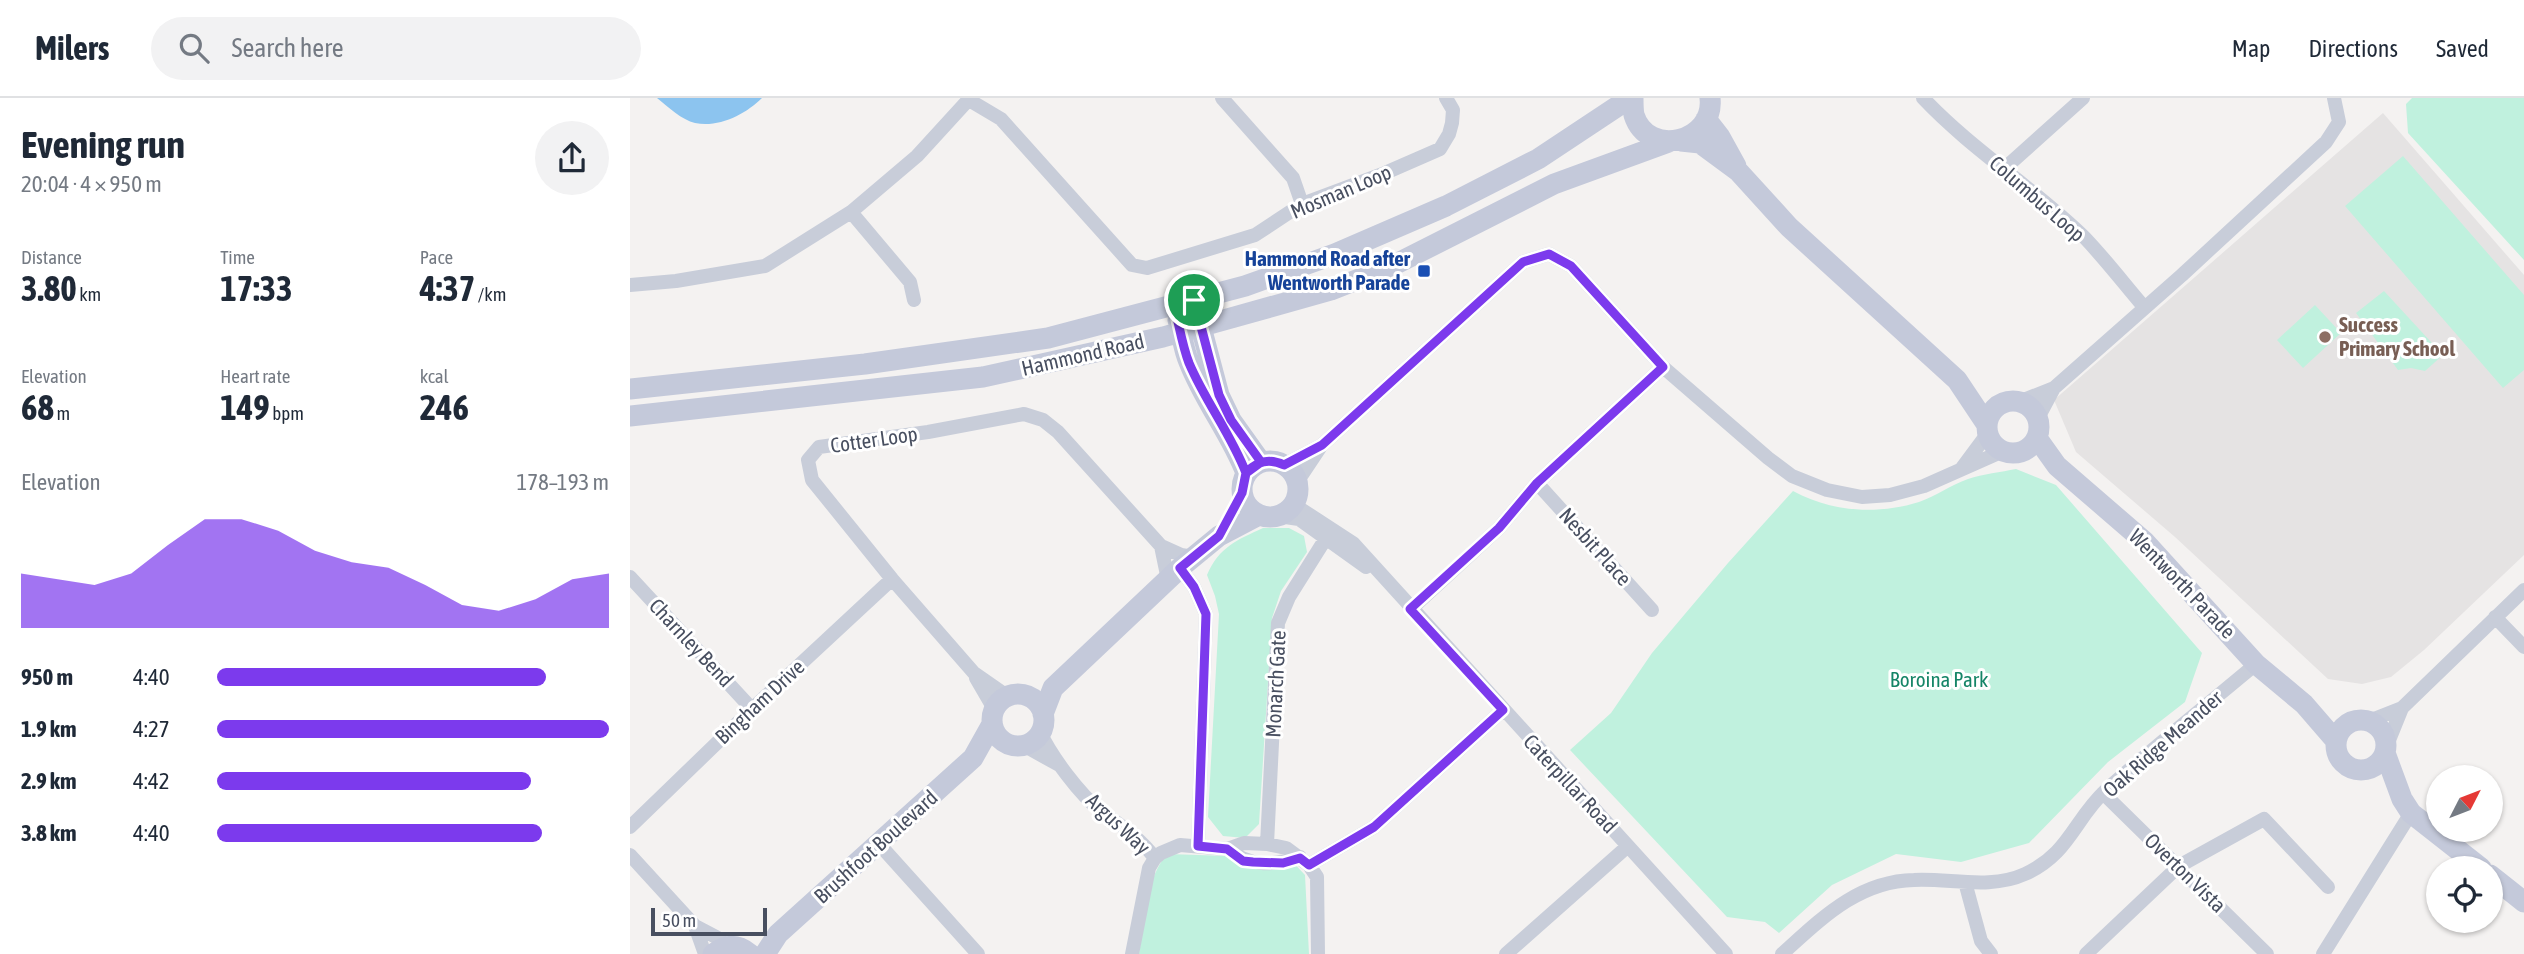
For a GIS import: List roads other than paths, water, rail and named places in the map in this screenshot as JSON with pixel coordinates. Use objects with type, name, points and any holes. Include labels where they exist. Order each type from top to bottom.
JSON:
[{"type":"street","points":[[1222,98],[1293,178],[1302,204]]},
{"type":"street","name":"Mosman Loop","points":[[630,285],[676,281],[765,266],[851,212],[916,156],[970,99],[1001,119],[1132,265],[1147,268],[1255,235],[1302,204],[1440,149],[1452,123],[1453,110],[1446,98]]},
{"type":"street","name":"Hammond Road","points":[[630,388],[865,364],[1048,338],[1245,286],[1335,254],[1446,206],[1538,159],[1631,98],[1634,115],[1641,127],[1651,136],[1675,141]]},
{"type":"street","name":"Columbus Loop","points":[[1923,98],[1948,125],[2005,168],[2085,238],[2144,307]]},
{"type":"street","points":[[2005,168],[2083,98]]},
{"type":"street","points":[[1297,482],[1322,445],[1523,262],[1549,254],[1571,266],[1663,367],[1792,476],[1827,490],[1862,497],[1890,495],[1924,486],[2025,440],[2054,387],[2326,142],[2339,122],[2334,98]]},
{"type":"street","points":[[1711,105],[1720,136],[1738,171]]},
{"type":"street","name":"Hammond Road","points":[[630,416],[984,377],[1191,328],[1331,290],[1392,266],[1554,184],[1697,131],[1711,105]]},
{"type":"street","points":[[1675,141],[1700,143],[1738,171],[1789,227],[1957,380],[1996,447],[2025,440]]},
{"type":"street","points":[[851,212],[910,282],[915,300]]},
{"type":"street","points":[[1184,302],[1191,328],[1188,360],[1210,406],[1237,449],[1250,476],[1248,506],[1277,511]]},
{"type":"street","points":[[1410,609],[1499,528],[1537,483],[1663,367]]},
{"type":"street","points":[[1957,380],[2012,402],[2028,405],[2025,440]]},
{"type":"street","points":[[1961,470],[1987,429],[1992,411],[2054,387]]},
{"type":"street","name":"Cotter Loop","points":[[1004,706],[892,579],[812,481],[808,460],[820,447],[928,432],[1024,414],[1043,420],[1058,432],[1161,546],[1181,555],[1180,569]]},
{"type":"street","name":"Wentworth Parade","points":[[2025,440],[2145,542],[2256,663],[2304,704],[2336,741]]},
{"type":"street","points":[[1284,465],[1322,445]]},
{"type":"street","points":[[1029,734],[1052,688],[1180,569],[1219,536],[1277,511],[1297,497],[1294,475],[1284,465],[1269,460],[1250,476],[1219,536]]},
{"type":"street","name":"Nesbit Place","points":[[1537,483],[1652,610]]},
{"type":"street","name":"Caterpillar Road","points":[[1277,511],[1299,519],[1386,582]]},
{"type":"street","name":"Caterpillar Road","points":[[1277,511],[1353,543],[1410,609],[1726,954]]},
{"type":"street","name":"Monarch Gate","points":[[1267,844],[1278,622],[1289,597],[1326,538]]},
{"type":"street","points":[[1161,546],[1167,575],[1180,569]]},
{"type":"street","points":[[1180,569],[1194,587],[1206,614],[1198,846]]},
{"type":"street","name":"Charnley Bend","points":[[630,577],[752,709]]},
{"type":"street","name":"Bingham Drive","points":[[630,827],[892,579]]},
{"type":"street","points":[[2361,771],[2377,765],[2402,708],[2524,590]]},
{"type":"street","points":[[2495,617],[2524,647]]},
{"type":"street","name":"Oak Ridge Meander","points":[[1782,954],[1835,908],[1871,888],[1913,880],[1990,883],[2026,874],[2057,854],[2103,793],[2256,663]]},
{"type":"street","points":[[1004,706],[1052,688]]},
{"type":"street","points":[[1004,706],[1036,702],[1029,734]]},
{"type":"street","name":"Wentworth Parade","points":[[2304,704],[2361,721]]},
{"type":"street","points":[[1004,706],[998,737],[1029,734]]},
{"type":"street","name":"Brushfoot Boulevard","points":[[765,954],[778,934],[973,758],[1004,706]]},
{"type":"street","points":[[2402,708],[2361,721],[2339,733],[2336,741],[2339,758],[2345,765],[2361,771],[2407,806],[2467,856]]},
{"type":"street","points":[[1318,954],[1317,877],[1305,861],[1374,827],[1503,710]]},
{"type":"street","points":[[2323,954],[2407,806],[2382,731],[2361,721]]},
{"type":"street","name":"Argus Way","points":[[1029,734],[1099,810],[1142,842],[1154,858],[1161,852],[1180,845],[1227,849],[1244,843],[1286,848],[1305,861]]},
{"type":"street","name":"Argus Way","points":[[1029,734],[1060,765]]},
{"type":"street","name":"Brushfoot Boulevard","points":[[973,758],[1029,734]]},
{"type":"street","name":"Overton Vista","points":[[2103,793],[2267,954]]},
{"type":"street","points":[[2086,954],[2179,866],[2264,819],[2328,887]]},
{"type":"street","points":[[879,844],[978,954]]},
{"type":"street","points":[[1506,954],[1628,846]]},
{"type":"street","name":"Argus Way","points":[[1227,849],[1243,861],[1305,861]]},
{"type":"street","points":[[630,855],[695,926],[734,951]]},
{"type":"street","points":[[1132,954],[1149,867],[1154,858]]},
{"type":"street","points":[[1965,881],[1981,941],[1992,954]]},
{"type":"street","points":[[2503,885],[2524,902]]},
{"type":"street","points":[[695,926],[705,954]]},
{"type":"street","name":"Brushfoot Boulevard","points":[[734,951],[778,934]]},
{"type":"water","points":[[657,98],[762,98],[732,118],[704,124],[685,119]]},
{"type":"place","name":"Hammond Road after Wentworth Parade","points":[[1424,271]]},
{"type":"place","name":"Success Primary School","points":[[2325,337]]},
{"type":"park label","name":"Boroina Park","points":[[1939,680]]}]
